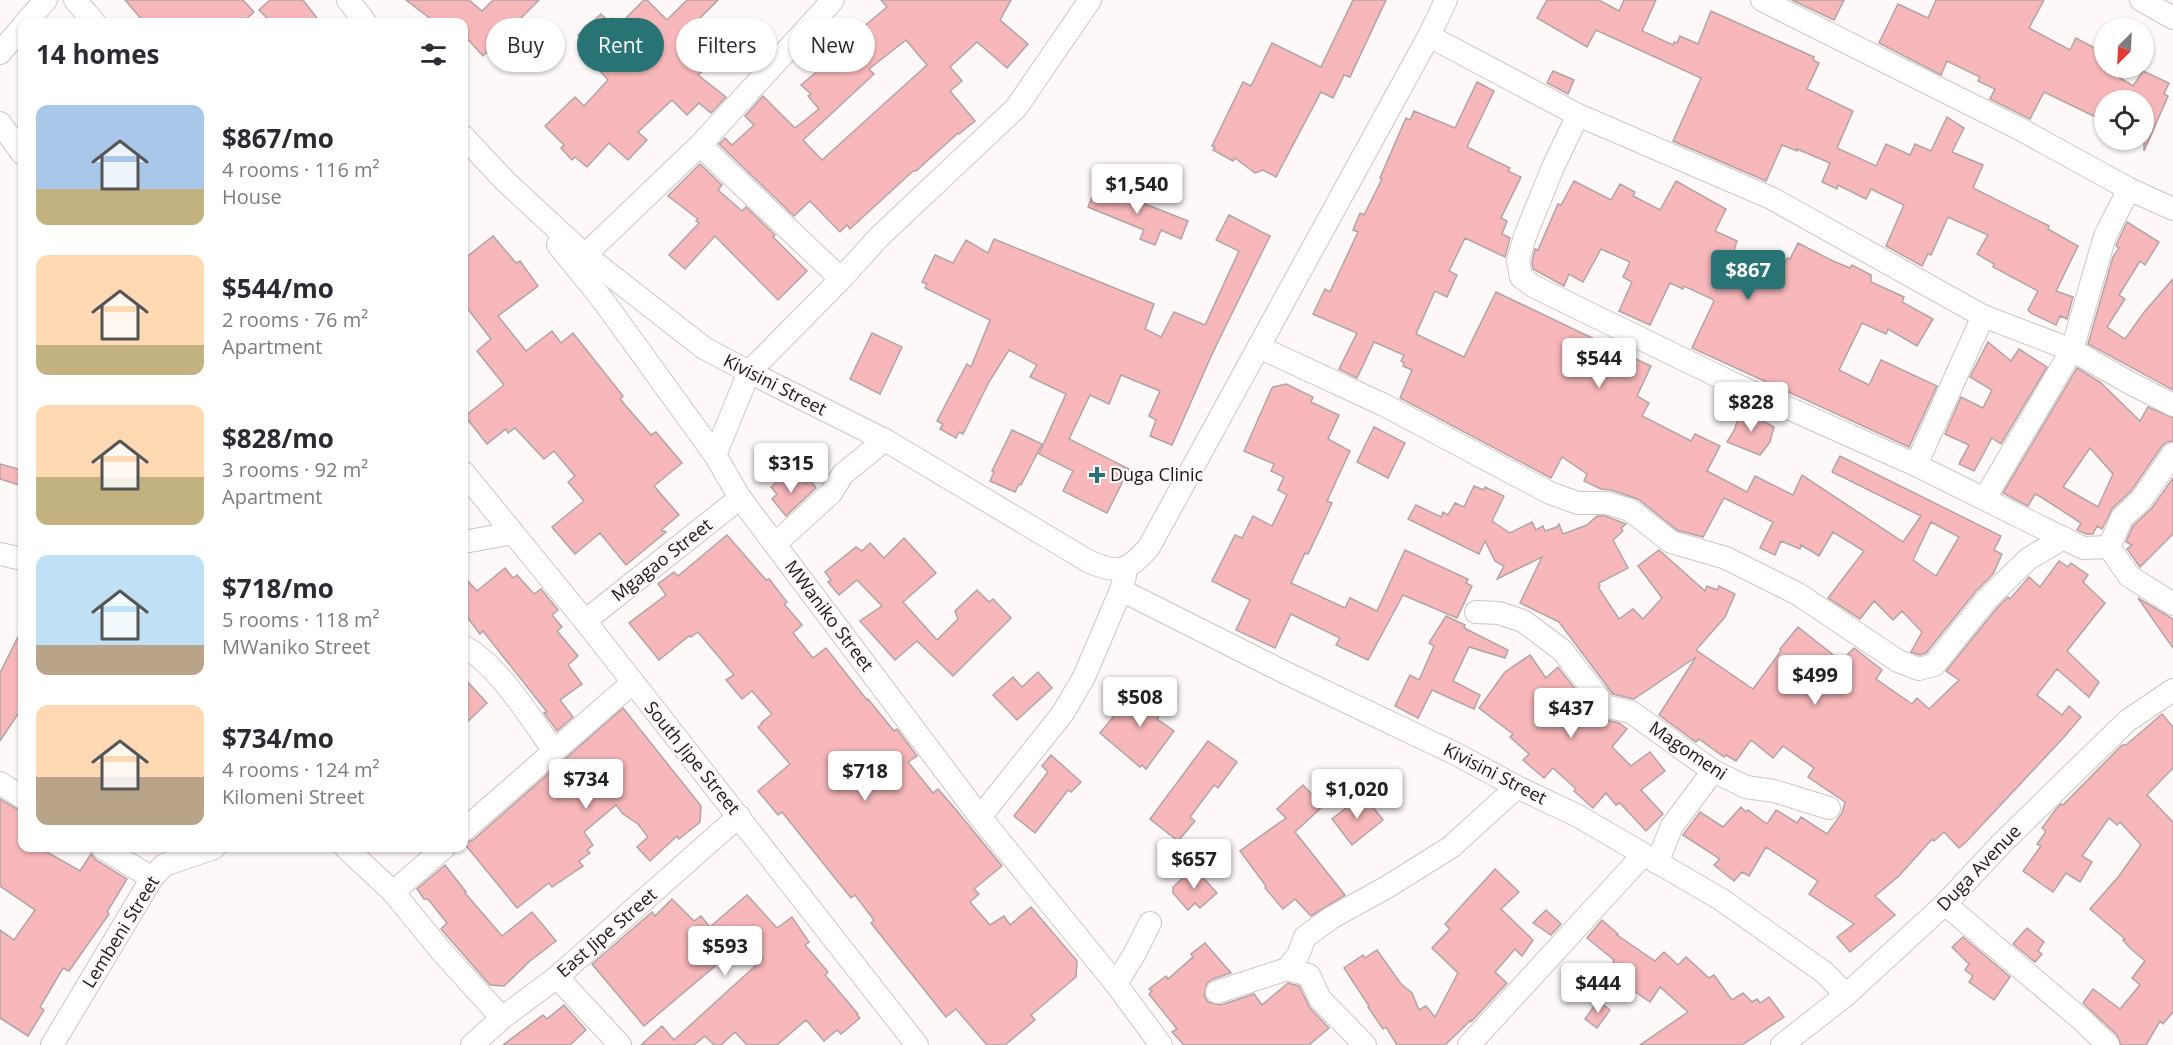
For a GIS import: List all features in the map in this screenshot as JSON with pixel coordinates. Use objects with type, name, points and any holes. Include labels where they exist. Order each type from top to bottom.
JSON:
[{"type":"street","points":[[30,18],[46,0]]},
{"type":"street","points":[[75,0],[90,18]]},
{"type":"street","points":[[348,0],[362,18]]},
{"type":"street","points":[[585,255],[699,145],[833,0]]},
{"type":"street","points":[[715,455],[749,372],[879,237],[1016,108],[1090,0]]},
{"type":"street","points":[[980,817],[1063,713],[1084,677],[1121,590],[1128,566],[1135,563],[1149,547],[1429,36],[1446,0]]},
{"type":"street","points":[[1762,0],[2020,129],[2129,189],[2173,209]]},
{"type":"street","points":[[2141,0],[2173,18]]},
{"type":"street","points":[[0,53],[18,32]]},
{"type":"street","points":[[1429,36],[1578,115],[1771,198],[1983,316],[2072,350],[2173,405]]},
{"type":"street","points":[[1578,115],[1553,167],[1525,236],[1518,261],[1521,277],[1533,286],[1734,384],[1916,465],[2083,548],[2109,547]]},
{"type":"street","points":[[0,123],[18,148]]},
{"type":"street","name":"Kivisini Street","points":[[468,141],[505,181],[585,255],[704,348],[885,441],[1088,561],[1102,568],[1120,569],[1128,566]]},
{"type":"street","points":[[699,145],[841,279]]},
{"type":"street","name":"MWaniko Street","points":[[505,181],[602,299],[715,455],[740,498],[980,817],[1116,984],[1161,1045]]},
{"type":"street","points":[[1985,498],[2072,350],[2105,236],[2129,189]]},
{"type":"street","points":[[1916,465],[1983,316]]},
{"type":"street","points":[[1259,347],[1383,405],[1550,493],[1578,502],[1607,503],[1630,510],[1671,542],[1726,558],[1782,585],[1898,661],[1919,669],[1934,664],[1987,599],[2028,559],[2064,538]]},
{"type":"street","points":[[775,544],[831,493],[843,474],[885,441]]},
{"type":"street","points":[[2109,547],[2122,518],[2141,500],[2173,454]]},
{"type":"street","name":"South Jipe Street","points":[[468,478],[585,621],[917,1045]]},
{"type":"street","name":"Mgagao Street","points":[[585,621],[740,498]]},
{"type":"street","points":[[468,541],[513,533]]},
{"type":"street","points":[[2109,547],[2129,576],[2173,604]]},
{"type":"street","points":[[0,554],[18,558]]},
{"type":"street","name":"Kivisini Street","points":[[1121,590],[1578,816],[1722,900],[1825,973],[1846,995]]},
{"type":"street","name":"Magomeni","points":[[1476,612],[1498,613],[1523,621],[1562,650],[1605,706],[1631,712],[1713,771],[1746,787],[1774,791],[1829,808]]},
{"type":"street","points":[[468,649],[504,682],[554,751]]},
{"type":"street","points":[[468,826],[632,683]]},
{"type":"street","name":"Duga Avenue","points":[[1782,1045],[1846,995],[1945,904],[2002,843],[2127,721],[2173,690]]},
{"type":"street","points":[[1470,1045],[1650,859],[1713,771]]},
{"type":"street","points":[[0,783],[18,794]]},
{"type":"street","points":[[1287,969],[1298,955],[1305,937],[1331,918],[1387,887],[1451,847],[1517,787]]},
{"type":"street","name":"East Jipe Street","points":[[472,1045],[502,1018],[557,977],[739,816]]},
{"type":"street","points":[[118,852],[161,864]]},
{"type":"street","name":"Lembeni Street","points":[[52,1045],[161,864],[201,852]]},
{"type":"street","points":[[350,852],[393,892],[442,952],[502,1018]]},
{"type":"street","points":[[393,892],[439,852]]},
{"type":"street","points":[[1945,904],[2082,1020],[2108,1045]]},
{"type":"street","points":[[1116,984],[1150,923]]},
{"type":"street","points":[[1217,992],[1287,969],[1309,975],[1320,999],[1365,1045]]},
{"type":"street","points":[[557,977],[620,1045]]},
{"type":"building","points":[[125,0],[243,0],[254,12],[247,18],[141,18]]},
{"type":"building","points":[[270,0],[303,0],[317,18],[267,18],[259,10]]},
{"type":"building","points":[[406,0],[469,0],[482,11],[493,0],[539,0],[521,18],[486,18],[486,53],[483,56],[468,39],[468,18],[430,18]]},
{"type":"building","points":[[644,0],[647,0],[667,20],[687,0],[718,0],[700,18],[676,18],[676,72],[702,72],[698,75],[726,97],[711,113],[699,103],[687,115],[672,100],[638,132],[647,140],[628,160],[609,143],[587,167],[575,157],[572,160],[561,148],[564,145],[545,126],[575,97],[584,106],[608,80],[601,72],[664,72],[664,18],[626,18]]},
{"type":"building","points":[[881,0],[1011,0],[1000,20],[1028,44],[1007,68],[977,42],[950,67],[962,81],[950,91],[975,121],[958,133],[916,171],[913,171],[850,229],[847,225],[840,232],[810,201],[794,216],[719,144],[725,138],[732,145],[754,125],[745,116],[763,96],[795,128],[819,109],[808,96],[811,94],[801,85],[816,72],[872,72],[874,74],[803,140],[822,160],[927,65],[906,40],[875,64],[874,18],[887,7]]},
{"type":"building","points":[[1353,0],[1386,0],[1350,77],[1344,75],[1333,98],[1321,92],[1276,177],[1263,170],[1255,173],[1235,158],[1233,161],[1213,150],[1215,147],[1212,146],[1243,82],[1251,86],[1272,43],[1321,67]]},
{"type":"building","points":[[1547,0],[1599,0],[1619,11],[1624,0],[1656,0],[1642,31],[1673,45],[1674,42],[1677,43],[1680,36],[1698,44],[1711,11],[1814,57],[1813,60],[1819,63],[1807,89],[1853,111],[1837,148],[1876,166],[1886,144],[1910,155],[1915,144],[1931,151],[1947,117],[1964,128],[1952,152],[1983,165],[1973,188],[2049,226],[2048,229],[2078,246],[2056,291],[2073,297],[2067,319],[2060,316],[2056,325],[2031,313],[2028,310],[2038,291],[1993,267],[1994,264],[1977,254],[1988,235],[1948,217],[1931,255],[1928,254],[1922,266],[1886,246],[1904,205],[1871,189],[1866,199],[1838,185],[1837,189],[1822,182],[1830,163],[1782,145],[1766,181],[1673,141],[1701,78],[1596,30],[1587,47],[1537,18]]},
{"type":"building","points":[[1792,0],[1844,0],[1834,20]]},
{"type":"building","points":[[1936,0],[2044,0],[2029,28],[2070,50],[2076,38],[2094,48],[2094,78],[2120,78],[2133,86],[2138,78],[2154,78],[2154,76],[2169,83],[2164,94],[2168,96],[2154,128],[2154,90],[2094,90],[2094,116],[2044,92],[2030,119],[1990,99],[1995,89],[1978,81],[1980,77],[1947,61],[1941,75],[1879,43],[1898,4],[1928,18]]},
{"type":"building","points":[[1553,71],[1574,80],[1568,94],[1547,83]]},
{"type":"building","points":[[1477,82],[1494,91],[1467,147],[1510,168],[1508,171],[1521,177],[1501,218],[1507,221],[1502,234],[1510,238],[1505,257],[1465,238],[1449,271],[1457,275],[1447,297],[1435,291],[1416,334],[1464,357],[1496,292],[1651,366],[1637,396],[1649,403],[1642,416],[1691,441],[1695,434],[1720,446],[1707,471],[1747,492],[1755,476],[1793,495],[1802,475],[1903,542],[1921,516],[1832,472],[1840,456],[2001,536],[1994,550],[2002,554],[1993,574],[1976,591],[1926,653],[1920,655],[1911,652],[1922,632],[1902,611],[1893,620],[1874,601],[1860,619],[1828,598],[1864,551],[1833,532],[1819,556],[1801,545],[1800,549],[1781,541],[1775,555],[1760,548],[1773,522],[1724,498],[1703,537],[1677,530],[1638,499],[1601,489],[1584,481],[1587,474],[1562,457],[1551,478],[1400,398],[1412,370],[1403,366],[1404,363],[1401,361],[1404,355],[1374,342],[1357,378],[1339,369],[1357,333],[1313,314],[1325,289],[1330,292],[1358,232],[1353,230],[1360,213],[1364,215],[1382,179],[1380,178],[1406,118],[1410,120],[1414,111],[1455,128]],"holes":[[[1931,522],[1959,537],[1936,576],[1913,560]]]},
{"type":"building","points":[[700,164],[722,185],[718,190],[742,211],[746,207],[807,271],[778,300],[715,236],[685,269],[669,255],[699,223],[696,221],[698,219],[668,196]]},
{"type":"building","points":[[1574,181],[1611,200],[1620,184],[1635,192],[1633,196],[1660,210],[1676,181],[1726,209],[1715,231],[1737,241],[1733,254],[1779,275],[1787,258],[1790,259],[1798,243],[1833,261],[1850,268],[1852,265],[1871,275],[1871,282],[1904,297],[1902,302],[1933,319],[1917,346],[1888,329],[1886,334],[1862,323],[1839,370],[1869,385],[1881,360],[1937,386],[1909,447],[1692,348],[1714,301],[1712,299],[1684,286],[1683,289],[1670,283],[1650,325],[1619,311],[1632,282],[1623,277],[1630,262],[1601,249],[1583,282],[1569,274],[1564,286],[1533,269],[1535,249],[1538,250],[1558,204],[1561,205]]},
{"type":"building","points":[[1097,185],[1188,221],[1181,239],[1161,230],[1155,245],[1140,239],[1144,230],[1088,207]]},
{"type":"building","points":[[1229,215],[1270,236],[1213,352],[1172,445],[1150,436],[1156,420],[1149,416],[1160,391],[1121,375],[1109,404],[1090,395],[1069,439],[1129,469],[1107,513],[1063,491],[1073,471],[1039,454],[1066,394],[1030,377],[1037,365],[1009,350],[989,382],[963,434],[959,432],[956,438],[940,429],[943,424],[937,421],[967,364],[971,367],[990,320],[925,288],[927,284],[922,282],[935,255],[953,263],[966,240],[988,253],[994,239],[1154,304],[1145,329],[1161,337],[1174,312],[1205,325],[1239,251],[1216,240]]},
{"type":"building","points":[[2127,222],[2159,242],[2145,265],[2140,261],[2119,295],[2125,299],[2107,327],[2125,339],[2145,311],[2173,279],[2173,390],[2088,344],[2113,257],[2119,248],[2116,246]]},
{"type":"building","points":[[493,236],[516,263],[520,261],[538,286],[498,316],[526,351],[552,331],[561,343],[573,333],[623,396],[620,399],[651,435],[656,432],[682,463],[654,486],[679,515],[661,530],[666,532],[626,565],[600,533],[575,554],[552,527],[584,501],[568,482],[575,476],[554,451],[544,459],[515,428],[508,433],[506,429],[487,444],[468,420],[468,414],[504,385],[477,351],[491,339],[468,309],[468,256]]},
{"type":"building","points":[[872,333],[902,347],[880,394],[850,379]]},
{"type":"building","points":[[1988,342],[2011,361],[2019,349],[2047,367],[2001,444],[1992,438],[1974,471],[1959,464],[1969,445],[1945,434],[1961,397],[1983,408],[1992,390],[1970,377]]},
{"type":"building","points":[[2077,368],[2100,382],[2140,421],[2148,407],[2173,418],[2173,441],[2162,446],[2131,491],[2112,509],[2102,529],[2097,526],[2093,534],[2077,530],[2081,523],[2035,494],[2028,506],[2003,493]],"holes":[[[2090,448],[2113,474],[2098,507],[2063,487]]]},
{"type":"building","points":[[1286,384],[1313,397],[1311,402],[1339,415],[1328,439],[1350,451],[1327,501],[1332,503],[1308,554],[1305,553],[1291,583],[1345,608],[1350,598],[1377,611],[1405,550],[1468,579],[1466,583],[1472,586],[1457,618],[1403,595],[1368,660],[1336,645],[1340,638],[1291,614],[1275,648],[1236,630],[1250,600],[1212,581],[1235,535],[1242,538],[1253,516],[1272,526],[1287,495],[1278,490],[1284,477],[1271,471],[1274,464],[1244,451],[1271,390],[1273,387]]},
{"type":"building","points":[[1740,409],[1774,427],[1770,442],[1760,455],[1727,442],[1735,429]]},
{"type":"building","points":[[1374,427],[1405,443],[1388,478],[1357,462]]},
{"type":"building","points":[[1012,430],[1042,444],[1015,492],[990,481],[994,472],[992,471]]},
{"type":"building","points":[[0,464],[18,469],[18,485],[0,479]]},
{"type":"building","points":[[785,475],[793,484],[801,478],[806,484],[810,480],[816,488],[786,516],[772,499],[777,494],[771,487]]},
{"type":"building","points":[[2173,478],[2173,534],[2140,567],[2127,549],[2132,545],[2126,542],[2133,526],[2152,508]]},
{"type":"building","points":[[1474,486],[1484,490],[1485,487],[1504,496],[1492,521],[1510,533],[1532,522],[1536,530],[1543,526],[1545,531],[1559,524],[1563,534],[1587,525],[1597,516],[1605,516],[1626,524],[1621,528],[1623,531],[1613,540],[1628,568],[1599,583],[1598,587],[1619,619],[1633,609],[1643,619],[1662,598],[1638,566],[1659,550],[1705,591],[1707,586],[1717,590],[1719,586],[1735,594],[1725,617],[1696,650],[1753,689],[1798,627],[1841,661],[1854,648],[1882,670],[1876,679],[1912,704],[1917,698],[1929,709],[1959,680],[1946,671],[1997,608],[2008,597],[2010,599],[2029,577],[2040,587],[2059,561],[2068,567],[2071,563],[2088,575],[2083,582],[2105,603],[2067,651],[2099,682],[2089,697],[2057,669],[2037,695],[2062,715],[2069,706],[2081,717],[1959,848],[1944,832],[1934,841],[1932,839],[1899,876],[1875,896],[1895,915],[1850,952],[1837,937],[1854,924],[1809,894],[1818,881],[1766,847],[1749,876],[1742,872],[1734,881],[1714,865],[1720,859],[1683,835],[1700,812],[1723,827],[1741,807],[1767,824],[1776,810],[1797,823],[1801,817],[1827,834],[1842,813],[1845,802],[1808,777],[1814,768],[1783,746],[1773,758],[1751,740],[1736,761],[1726,755],[1724,757],[1699,739],[1696,742],[1659,715],[1696,657],[1634,699],[1613,694],[1559,622],[1520,603],[1542,557],[1497,579],[1504,566],[1495,561],[1485,541],[1479,554],[1408,519],[1416,505],[1441,517],[1443,512],[1448,515],[1455,503],[1464,507]]},
{"type":"building","points":[[727,535],[766,580],[769,579],[787,602],[784,604],[802,625],[793,633],[813,658],[826,648],[867,700],[894,731],[897,729],[917,756],[908,762],[933,793],[938,789],[1002,866],[974,889],[979,894],[970,902],[990,925],[1004,916],[1010,925],[1031,907],[1077,961],[1076,977],[1031,1015],[1035,1020],[1005,1045],[987,1045],[956,1009],[946,1017],[871,923],[874,920],[855,895],[851,898],[782,812],[778,815],[758,791],[790,764],[758,727],[772,714],[752,691],[742,699],[726,680],[734,675],[698,632],[689,636],[659,660],[629,623],[666,595],[658,584],[674,572],[678,576]]},
{"type":"building","points":[[904,538],[936,573],[903,602],[937,640],[958,619],[955,611],[977,590],[989,602],[993,599],[1011,618],[953,676],[917,641],[895,660],[860,621],[882,606],[857,580],[839,595],[828,582],[831,580],[825,572],[856,547],[862,551],[870,543],[884,558]]},
{"type":"building","points":[[505,568],[513,578],[517,575],[534,594],[541,589],[558,610],[552,615],[562,627],[557,631],[578,656],[568,665],[582,684],[560,700],[573,717],[557,731],[544,713],[547,712],[483,631],[480,634],[468,618],[468,581],[477,591]]},
{"type":"building","points":[[2138,598],[2173,619],[2173,648]]},
{"type":"building","points":[[1446,616],[1465,625],[1464,628],[1508,650],[1505,658],[1469,647],[1453,681],[1480,695],[1474,709],[1432,690],[1418,718],[1395,706],[1410,675],[1419,680],[1434,646],[1429,643]]},
{"type":"building","points":[[18,637],[18,714],[0,741],[0,673]]},
{"type":"building","points":[[1530,655],[1546,678],[1558,667],[1595,715],[1619,723],[1627,729],[1612,747],[1631,766],[1650,752],[1665,771],[1641,790],[1663,814],[1646,831],[1620,803],[1616,805],[1606,793],[1593,808],[1553,768],[1544,778],[1523,760],[1529,754],[1510,737],[1513,734],[1479,708],[1505,672]]},
{"type":"building","points":[[1038,672],[1052,688],[1017,720],[993,695],[1013,677],[1022,687]]},
{"type":"building","points":[[468,682],[487,703],[468,721]]},
{"type":"building","points":[[1142,684],[1168,701],[1157,719],[1174,731],[1146,769],[1142,765],[1140,767],[1100,733],[1120,709],[1124,712]]},
{"type":"building","points":[[623,708],[701,806],[700,822],[679,839],[677,836],[650,861],[637,847],[648,837],[638,824],[623,814],[616,805],[584,832],[593,845],[587,850],[590,853],[579,861],[583,866],[552,887],[549,883],[517,908],[468,848],[468,842],[473,840]]},
{"type":"building","points":[[2162,714],[2173,727],[2173,768],[2147,795],[2173,822],[2173,1012],[2163,1024],[2160,1021],[2146,1045],[2121,1045],[2117,1035],[2083,1003],[2093,989],[2120,1009],[2140,985],[2132,978],[2145,961],[2130,948],[2123,940],[2125,939],[2090,909],[2119,876],[2141,845],[2120,822],[2117,825],[2109,818],[2082,856],[2092,862],[2080,882],[2066,873],[2053,892],[2023,871],[2041,846],[2037,844],[2045,833],[2042,828],[2056,809],[2061,804],[2063,805],[2122,745],[2126,745]]},
{"type":"building","points":[[1208,741],[1237,762],[1218,788],[1214,785],[1190,817],[1195,821],[1178,841],[1150,819]]},
{"type":"building","points":[[1051,755],[1081,782],[1071,792],[1068,790],[1035,833],[1014,816],[1048,772],[1042,766]]},
{"type":"building","points":[[1303,785],[1323,806],[1295,832],[1345,895],[1311,916],[1295,899],[1283,909],[1265,888],[1266,886],[1240,851],[1286,818],[1277,809]]},
{"type":"building","points":[[1363,795],[1383,820],[1352,845],[1332,819]]},
{"type":"building","points":[[0,799],[18,809],[18,852],[47,852],[80,871],[91,854],[96,860],[127,879],[107,912],[109,914],[69,971],[63,968],[40,1007],[44,1010],[28,1036],[0,1018],[0,930],[14,940],[35,910],[0,886]]},
{"type":"building","points":[[445,865],[465,893],[502,936],[532,912],[556,941],[530,961],[504,986],[490,985],[441,929],[447,923],[417,889]]},
{"type":"building","points":[[1194,868],[1217,893],[1200,908],[1195,903],[1188,910],[1173,893],[1173,887]]},
{"type":"building","points":[[1495,869],[1519,892],[1501,909],[1533,940],[1522,956],[1515,949],[1495,972],[1507,983],[1472,1021],[1445,1045],[1397,1045],[1386,1027],[1383,1029],[1344,968],[1363,955],[1365,958],[1377,950],[1401,984],[1412,993],[1419,1010],[1426,1006],[1435,1017],[1458,973],[1432,948],[1450,929],[1445,924]]},
{"type":"building","points":[[747,895],[777,928],[792,917],[809,942],[805,945],[828,972],[825,975],[860,1018],[841,1034],[837,1030],[824,1041],[806,1020],[777,1045],[747,1045],[735,1032],[721,1045],[714,1045],[705,1036],[694,1045],[641,1045],[662,1026],[674,1040],[763,959],[746,940],[644,1026],[592,964],[652,912],[655,916],[672,899],[694,921],[701,916],[710,927]]},
{"type":"building","points":[[1546,910],[1561,924],[1551,935],[1533,923]]},
{"type":"building","points":[[1602,920],[1617,935],[1655,961],[1664,952],[1678,965],[1686,957],[1709,978],[1714,975],[1732,1000],[1743,993],[1752,1002],[1757,999],[1760,1003],[1769,997],[1784,1017],[1742,1045],[1640,1045],[1688,1012],[1660,987],[1650,1002],[1627,986],[1634,976],[1613,962],[1614,960],[1587,938]]},
{"type":"building","points":[[2027,928],[2044,942],[2038,951],[2042,954],[2035,962],[2013,944]]},
{"type":"building","points":[[1963,937],[2010,977],[1994,1000],[1969,982],[1973,976],[1965,970],[1969,964],[1952,947]]},
{"type":"building","points":[[1205,943],[1231,973],[1207,983],[1204,996],[1208,1002],[1221,1005],[1254,994],[1262,1005],[1288,983],[1299,986],[1310,1008],[1329,1028],[1309,1045],[1184,1045],[1172,1032],[1177,1029],[1149,994],[1152,991],[1149,989],[1166,976],[1168,979],[1193,957],[1191,954]]},
{"type":"building","points":[[1598,1001],[1610,1010],[1597,1028],[1585,1019]]},
{"type":"building","points":[[564,1005],[586,1030],[570,1045],[503,1045],[543,1015],[547,1019]]},
{"type":"place","name":"Duga Clinic","points":[[1097,475]]}]
